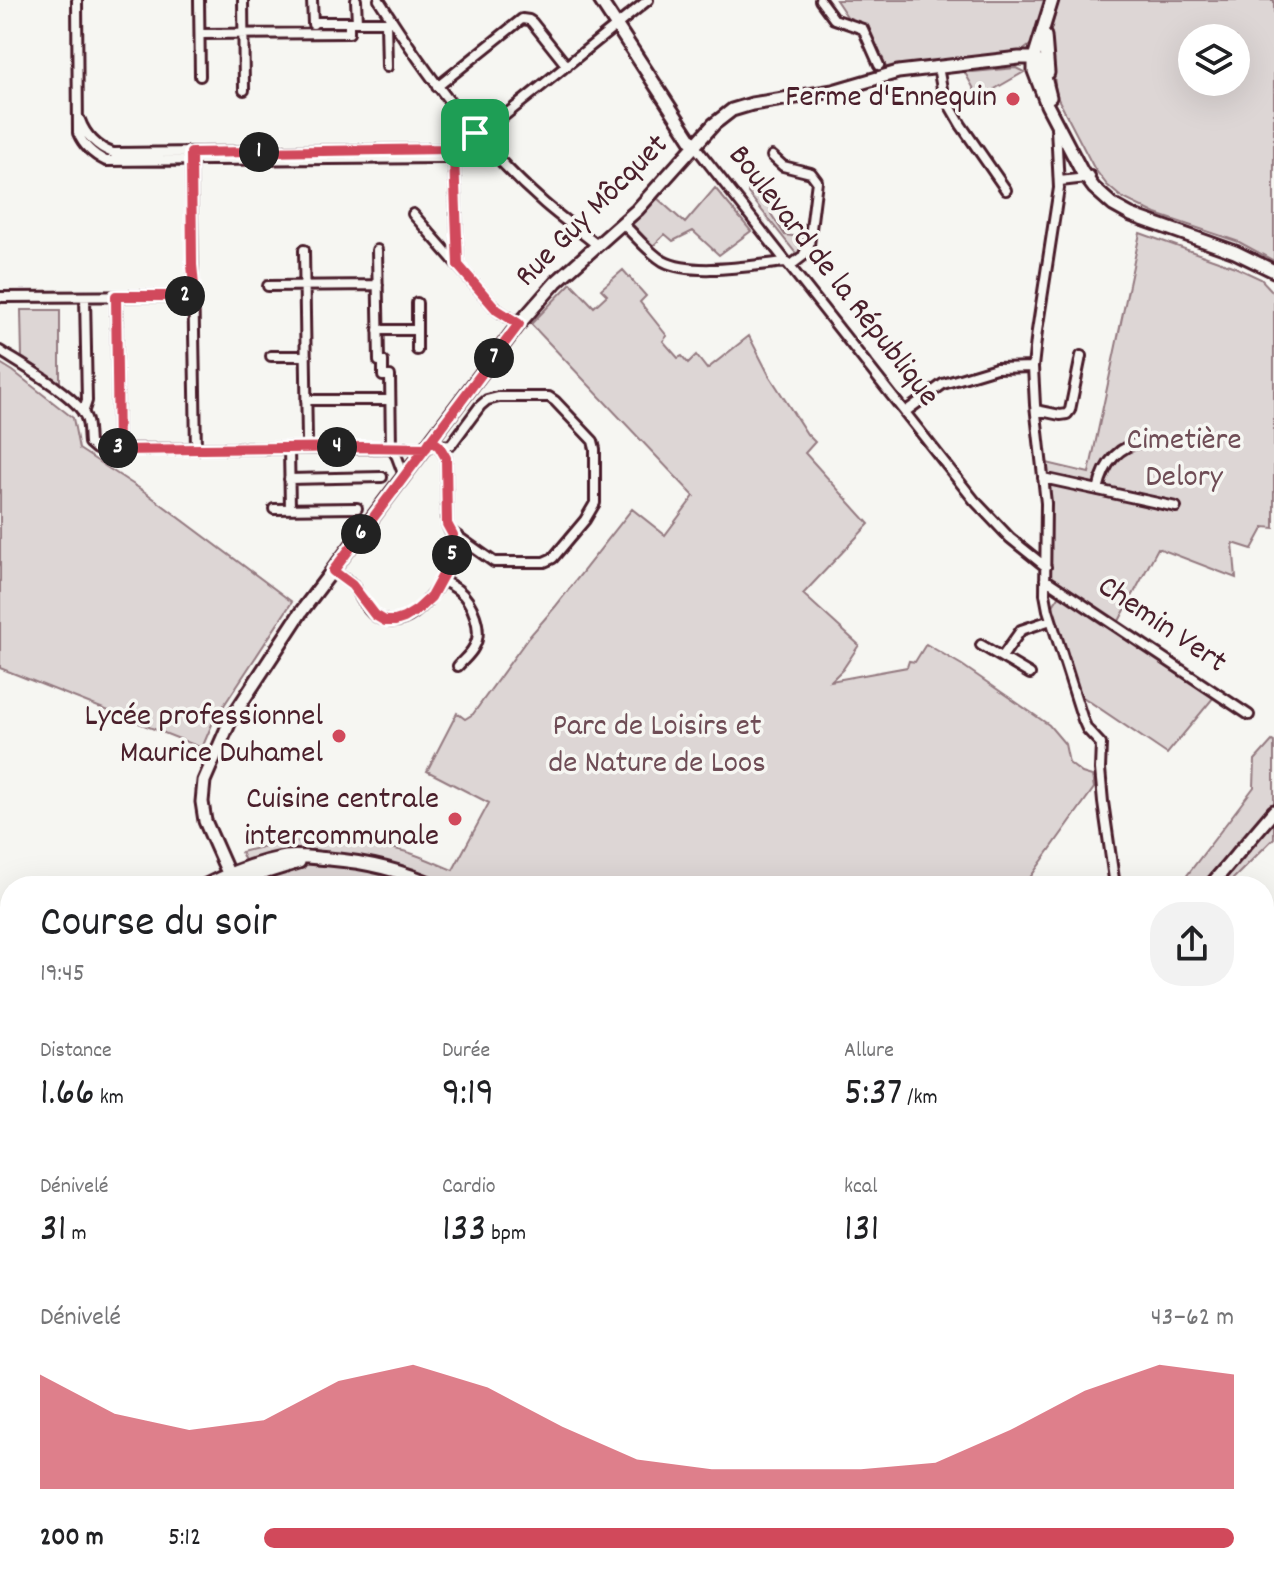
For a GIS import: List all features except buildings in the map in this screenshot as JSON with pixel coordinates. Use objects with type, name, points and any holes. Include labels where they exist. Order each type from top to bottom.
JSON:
[{"type":"street","points":[[77,0],[78,112],[84,131],[110,152],[191,157],[454,157],[648,0]]},
{"type":"street","points":[[199,0],[200,76]]},
{"type":"street","points":[[243,0],[244,90]]},
{"type":"street","points":[[312,0],[313,33]]},
{"type":"street","points":[[200,34],[349,33],[356,0]]},
{"type":"street","points":[[379,0],[388,20],[479,138],[543,202],[597,245]]},
{"type":"street","name":"Boulevard de la République","points":[[600,0],[695,146],[996,524],[1046,567]]},
{"type":"street","points":[[820,0],[834,19],[863,29],[879,65]]},
{"type":"street","points":[[1034,58],[1045,36],[1052,0]]},
{"type":"street","points":[[1035,78],[1034,58],[1048,17]]},
{"type":"street","points":[[437,87],[522,19],[532,22],[567,66]]},
{"type":"street","points":[[313,22],[388,20]]},
{"type":"street","points":[[387,67],[388,20]]},
{"type":"street","points":[[1045,36],[1050,94],[1054,104]]},
{"type":"street","points":[[1034,58],[1042,65],[1047,90],[1088,176]]},
{"type":"street","name":"Rue Guy Môcquet","points":[[230,876],[203,817],[202,798],[203,786],[219,743],[235,712],[301,612],[404,476],[432,444],[519,324],[556,282],[648,199],[722,117],[741,106],[827,92],[893,73],[1034,58]]},
{"type":"street","points":[[963,66],[974,69],[1017,64],[1027,67],[1056,122],[1105,199],[1151,223],[1235,252],[1274,271]]},
{"type":"street","points":[[938,67],[943,94],[1006,190]]},
{"type":"street","points":[[1056,122],[1060,181],[1033,367],[1046,516],[1046,604],[1086,726],[1101,744],[1103,802],[1114,876]]},
{"type":"street","points":[[191,157],[445,149],[479,138]]},
{"type":"street","points":[[622,223],[658,257],[671,264],[717,269],[788,264],[803,256],[809,245],[817,181],[811,173],[783,166],[772,156]]},
{"type":"street","points":[[191,157],[196,449]]},
{"type":"street","points":[[454,157],[458,265]]},
{"type":"street","points":[[1060,181],[1088,176]]},
{"type":"street","points":[[413,214],[497,310],[519,324]]},
{"type":"street","points":[[304,250],[307,440]]},
{"type":"street","points":[[377,250],[379,361],[383,361],[383,376],[390,376],[391,447],[404,476]]},
{"type":"street","points":[[268,286],[378,285]]},
{"type":"street","points":[[116,296],[118,450]]},
{"type":"street","points":[[0,297],[195,296]]},
{"type":"street","points":[[83,413],[87,404],[85,297]]},
{"type":"street","points":[[417,303],[417,350]]},
{"type":"street","points":[[378,330],[417,330]]},
{"type":"street","points":[[0,351],[56,387],[83,413],[87,420],[89,443],[100,450],[432,444],[451,445],[487,400],[495,397],[542,396],[555,401],[590,436],[595,449],[595,503],[553,558],[544,562],[494,562],[453,535],[447,524],[446,458],[432,444]]},
{"type":"street","points":[[271,356],[306,356]]},
{"type":"street","points":[[1036,410],[1067,414],[1081,356]]},
{"type":"street","points":[[905,412],[943,384],[996,368],[1033,367]]},
{"type":"street","points":[[306,400],[390,400]]},
{"type":"street","points":[[1098,490],[1104,471],[1116,453],[1131,444],[1146,441]]},
{"type":"street","points":[[289,448],[290,509]]},
{"type":"street","points":[[289,479],[382,477]]},
{"type":"street","points":[[1043,478],[1176,507]]},
{"type":"street","points":[[274,509],[357,508]]},
{"type":"street","points":[[333,571],[352,585],[375,615],[390,621],[404,618],[431,597],[451,556],[453,535]]},
{"type":"street","points":[[441,580],[465,597],[477,628],[474,648],[458,666]]},
{"type":"street","name":"Chemin Vert","points":[[1045,584],[1249,715]]},
{"type":"street","points":[[1002,657],[1021,630],[1051,620]]},
{"type":"street","points":[[981,645],[1030,674]]},
{"type":"street","points":[[1219,876],[1274,811]]},
{"type":"street","points":[[243,876],[328,859],[356,861],[412,876]]},
{"type":"green space","points":[[836,0],[1046,0],[1034,42],[1021,52],[887,67],[883,65],[868,25],[848,18]]},
{"type":"green space","points":[[1059,0],[1274,0],[1274,261],[1239,242],[1156,214],[1121,197],[1094,168],[1056,95],[1050,34]]},
{"type":"green space","points":[[1016,68],[1024,72],[979,98],[964,71],[973,72]]},
{"type":"green space","points":[[715,188],[751,231],[719,255],[693,231],[673,241],[665,234],[653,246],[632,224],[657,198],[685,223]]},
{"type":"green space","points":[[749,189],[775,199],[771,214],[785,235],[801,237],[800,245],[805,246],[798,256],[748,193]]},
{"type":"green space","name":"Cimetière Delory","points":[[1140,233],[1235,267],[1261,279],[1274,293],[1274,528],[1264,527],[1252,549],[1233,543],[1236,578],[1158,548],[1118,623],[1050,576],[1051,512],[1047,463],[1089,473]]},
{"type":"green space","name":"Parc de Loisirs et de Nature de Loos","points":[[623,270],[646,296],[640,302],[667,336],[663,341],[678,358],[682,356],[688,363],[696,355],[707,369],[749,336],[769,375],[815,442],[805,453],[869,524],[803,594],[859,645],[831,681],[907,667],[909,661],[915,662],[926,644],[1049,725],[1065,744],[1069,763],[1092,776],[1094,788],[1031,876],[252,876],[241,852],[283,843],[324,840],[386,847],[453,870],[489,803],[427,771],[457,713],[465,719],[473,714],[528,638],[632,509],[665,535],[694,496],[531,324],[571,283],[594,307],[607,295],[601,289]]},
{"type":"green space","points":[[21,310],[60,310],[60,383],[22,357]]},
{"type":"green space","points":[[0,363],[73,418],[79,449],[145,492],[292,602],[213,722],[202,748],[0,668]]},
{"type":"green space","points":[[1062,592],[1214,697],[1167,754],[1080,695],[1052,607]]},
{"type":"green space","points":[[1274,742],[1274,838],[1236,876],[1187,876],[1254,787],[1255,760]]},
{"type":"place","name":"Ferme d'Ennequin","points":[[1013,99]]},
{"type":"place","name":"Lycée professionnel Maurice Duhamel","points":[[339,736]]},
{"type":"place","name":"Cuisine centrale intercommunale","points":[[455,819]]},
{"type":"route","points":[[475,133],[466,141],[445,149],[191,153],[195,296],[116,296],[118,450],[426,448],[431,440],[439,446],[446,458],[447,524],[453,535],[450,560],[424,605],[404,618],[385,621],[367,607],[352,585],[333,571],[426,448],[431,440],[440,428],[519,324],[497,310],[458,265],[454,157],[485,145],[475,133]]}]
